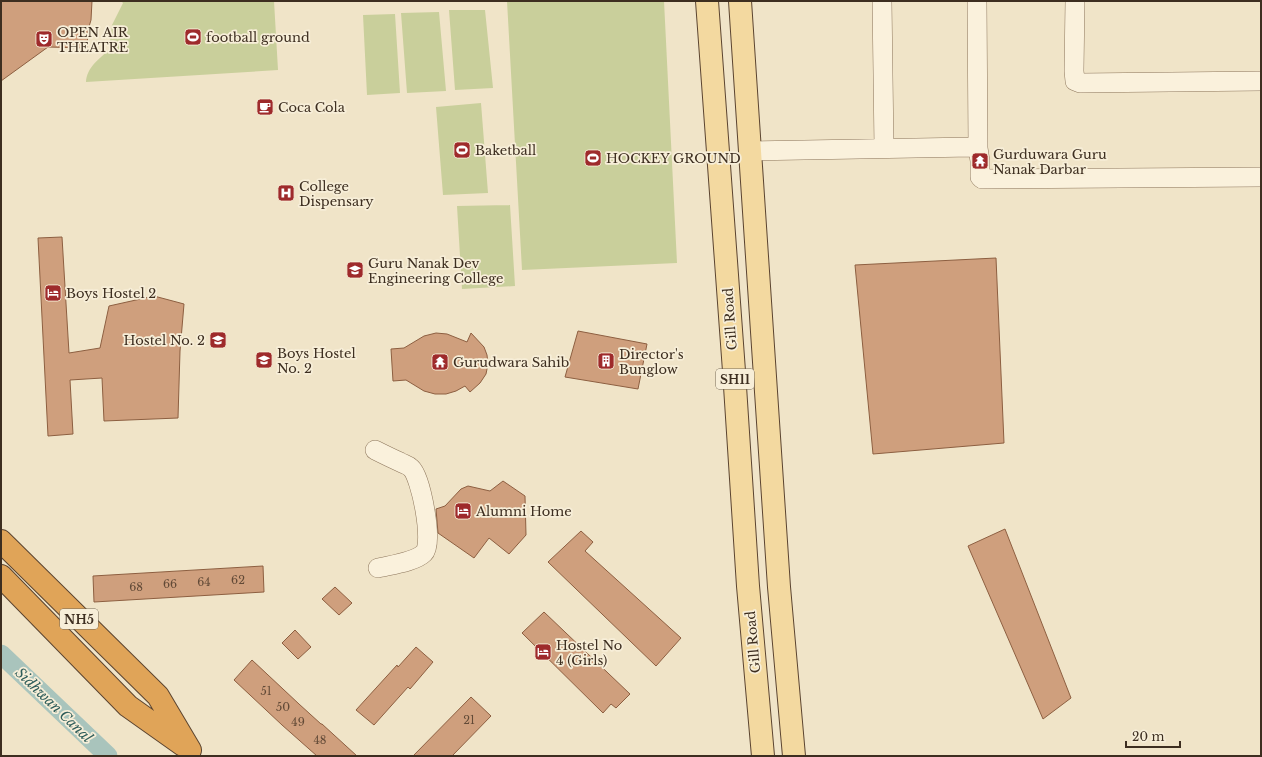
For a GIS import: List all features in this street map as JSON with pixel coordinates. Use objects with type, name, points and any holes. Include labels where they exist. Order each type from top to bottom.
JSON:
[{"type":"highway","name":"NH5","points":[[1,541],[158,696],[194,753]]},
{"type":"highway","name":"NH5","points":[[1,576],[128,706],[194,753]]},
{"type":"main road","name":"Gill Road","points":[[707,1],[748,586],[763,756]]},
{"type":"main road","name":"SH11","points":[[740,1],[779,587],[794,756]]},
{"type":"street","points":[[882,1],[884,148]]},
{"type":"street","points":[[977,1],[978,148],[980,161],[979,173],[982,179],[1261,177]]},
{"type":"street","points":[[1075,1],[1074,72],[1076,81],[1080,83],[1261,81]]},
{"type":"street","points":[[750,151],[972,146],[978,148]]},
{"type":"street","points":[[375,450],[411,468],[422,494],[428,537],[428,547],[423,555],[412,560],[378,568]]},
{"type":"green space","name":"football ground","points":[[121,1],[274,1],[278,70],[86,82],[91,68],[109,50],[112,25],[123,3]]},
{"type":"green space","name":"HOCKEY GROUND","points":[[507,1],[664,1],[677,263],[522,270]]},
{"type":"green space","points":[[449,10],[485,10],[493,88],[455,90]]},
{"type":"green space","points":[[439,12],[446,91],[407,93],[401,13]]},
{"type":"green space","points":[[395,14],[400,93],[367,95],[363,15]]},
{"type":"green space","name":"Baketball","points":[[481,103],[488,193],[443,195],[436,107]]},
{"type":"green space","points":[[510,205],[515,286],[462,289],[457,206]]},
{"type":"building","name":"OPEN AIR THEATRE","points":[[1,1],[92,1],[87,48],[48,47],[1,81]]},
{"type":"building","name":"Boys Hostel 2","points":[[62,237],[69,353],[100,348],[109,306],[154,296],[184,304],[180,351],[178,418],[104,421],[102,378],[70,380],[73,434],[48,436],[38,238]]},
{"type":"building","points":[[996,258],[1004,443],[873,454],[855,265]]},
{"type":"building","name":"Director's Bunglow","points":[[578,331],[647,344],[638,389],[565,377]]},
{"type":"building","points":[[436,333],[447,334],[467,342],[471,333],[484,347],[488,364],[486,374],[480,383],[470,392],[465,386],[446,394],[435,394],[424,391],[406,380],[393,381],[391,349],[404,348],[424,336]]},
{"type":"building","points":[[503,481],[525,496],[526,535],[509,554],[489,538],[474,558],[438,533],[436,509],[445,506],[461,489],[468,486],[490,491]]},
{"type":"building","points":[[1005,529],[1071,698],[1043,719],[968,546]]},
{"type":"building","points":[[581,531],[593,542],[585,551],[681,638],[656,666],[548,562]]},
{"type":"building","points":[[263,566],[264,592],[94,602],[93,576]]},
{"type":"building","points":[[335,587],[352,603],[339,615],[322,599]]},
{"type":"building","points":[[544,612],[630,694],[616,708],[611,704],[603,713],[522,633]]},
{"type":"building","points":[[295,630],[311,647],[298,659],[282,643]]},
{"type":"building","points":[[416,647],[433,662],[410,689],[408,687],[374,725],[356,710],[397,665],[398,667]]},
{"type":"building","points":[[252,660],[357,756],[317,756],[282,725],[234,680]]},
{"type":"building","points":[[471,697],[491,716],[452,756],[413,756]]},
{"type":"waterway","name":"Sidhwan Canal","points":[[1,654],[108,756]]},
{"type":"place","name":"football ground","points":[[193,37]]},
{"type":"place","name":"OPEN AIR THEATRE","points":[[44,39]]},
{"type":"place","name":"Coca Cola","points":[[265,107]]},
{"type":"place","name":"Baketball","points":[[462,150]]},
{"type":"place","name":"HOCKEY GROUND","points":[[593,158]]},
{"type":"place","name":"Gurduwara Guru Nanak Darbar","points":[[980,161]]},
{"type":"place","name":"College Dispensary","points":[[286,193]]},
{"type":"place","name":"Guru Nanak Dev Engineering College","points":[[355,270]]},
{"type":"place","name":"Boys Hostel 2","points":[[53,293]]},
{"type":"place","name":"Hostel No. 2","points":[[218,340]]},
{"type":"place","name":"Boys Hostel No. 2","points":[[264,360]]},
{"type":"place","name":"Director's Bunglow","points":[[606,361]]},
{"type":"place","name":"Gurudwara Sahib","points":[[440,362]]},
{"type":"place","name":"Alumni Home","points":[[463,511]]},
{"type":"place","name":"Hostel No 4 (Girls)","points":[[543,652]]}]
